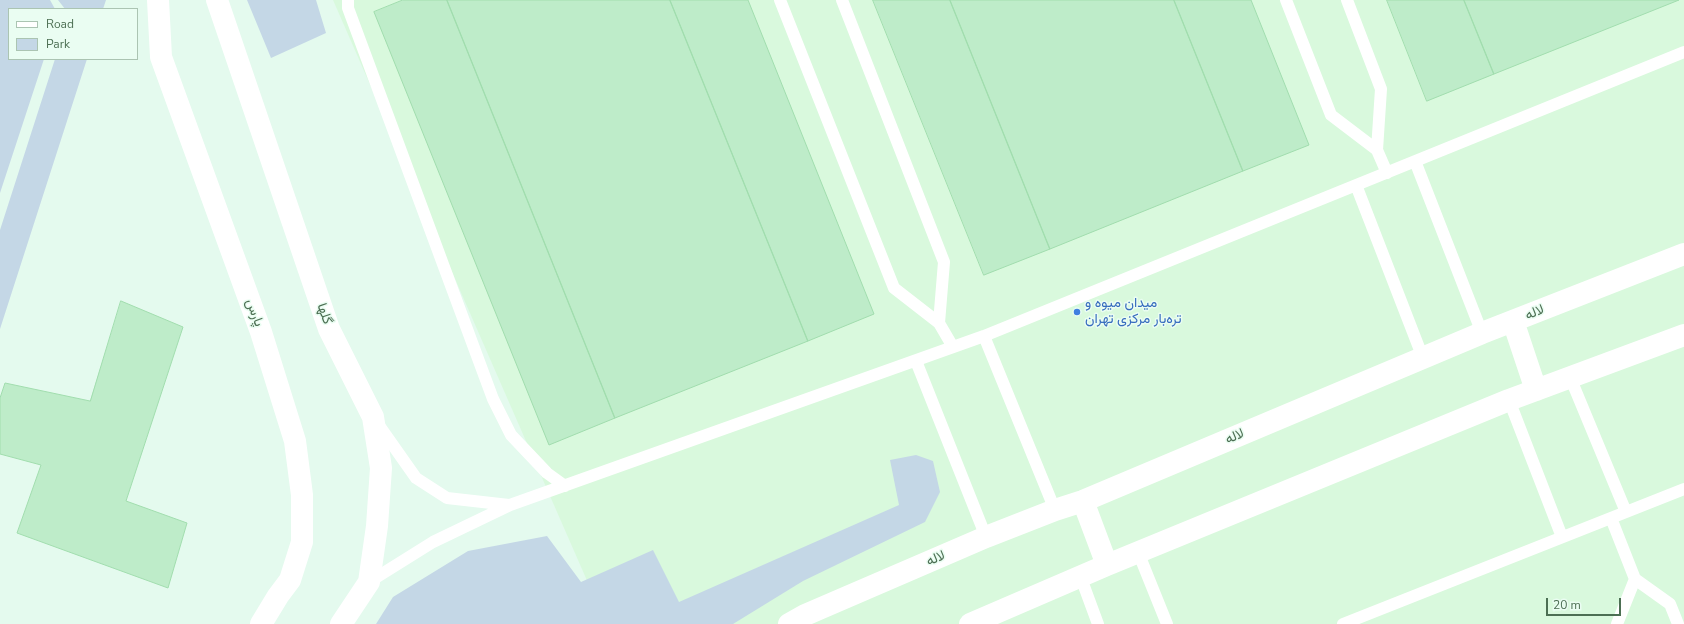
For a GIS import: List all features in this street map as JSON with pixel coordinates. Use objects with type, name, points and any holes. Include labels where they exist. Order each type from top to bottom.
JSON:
[{"type":"street","name":"پارس","points":[[158,0],[161,57],[261,332],[295,441],[302,495],[302,542],[290,580],[278,596],[261,624]]},
{"type":"street","name":"گلها","points":[[217,0],[329,329],[372,417],[381,468],[377,526],[369,582],[341,624]]},
{"type":"street","name":"لاله","points":[[789,624],[805,615],[986,538],[1055,510],[1083,501],[1482,333],[1514,322],[1684,254]]},
{"type":"street","points":[[1514,322],[1536,390]]},
{"type":"street","points":[[970,624],[1081,578],[1138,552],[1510,400],[1684,335]]},
{"type":"street","points":[[1083,501],[1107,565]]},
{"type":"lane","points":[[348,0],[348,8],[493,399],[511,435],[547,473],[565,486]]},
{"type":"lane","points":[[780,0],[894,288],[939,323],[953,347]]},
{"type":"lane","points":[[842,0],[944,262],[939,323]]},
{"type":"lane","points":[[1286,0],[1331,115],[1377,150]]},
{"type":"lane","points":[[1347,0],[1381,89],[1377,150],[1387,173]]},
{"type":"lane","points":[[369,582],[433,542],[510,505],[984,336],[1684,52]]},
{"type":"lane","points":[[1415,161],[1482,333]]},
{"type":"lane","points":[[1356,185],[1423,358]]},
{"type":"lane","points":[[984,336],[1055,510]]},
{"type":"lane","points":[[916,361],[986,538]]},
{"type":"lane","points":[[1570,377],[1626,512]]},
{"type":"lane","points":[[1510,400],[1562,537]]},
{"type":"lane","points":[[372,417],[416,478],[447,498],[510,505]]},
{"type":"lane","points":[[1343,624],[1684,489]]},
{"type":"lane","points":[[1611,518],[1635,579],[1670,604],[1678,624]]},
{"type":"lane","points":[[1138,552],[1166,624]]},
{"type":"lane","points":[[1081,578],[1098,624]]},
{"type":"lane","points":[[1617,624],[1635,579]]},
{"type":"shaded area","name":"میدان میوه و تره‌بار مرکزی تهران","points":[[333,0],[1684,0],[1684,624],[606,624]]},
{"type":"green space","points":[[0,0],[50,0],[54,8],[8,8],[8,60],[44,60],[0,193]]},
{"type":"green space","points":[[58,0],[106,0],[103,8],[64,8]]},
{"type":"green space","points":[[247,0],[316,0],[326,33],[271,58]]},
{"type":"green space","points":[[55,60],[87,60],[0,329],[0,230]]},
{"type":"green space","points":[[916,455],[933,461],[940,492],[925,522],[803,581],[733,624],[376,624],[393,597],[468,551],[547,536],[581,582],[653,550],[679,602],[899,505],[890,460]]},
{"type":"building","points":[[403,0],[447,0],[615,418],[549,445],[374,12]]},
{"type":"building","points":[[447,0],[670,0],[808,341],[615,418]]},
{"type":"building","points":[[670,0],[748,0],[874,314],[808,341]]},
{"type":"building","points":[[873,0],[950,0],[1050,249],[984,275]]},
{"type":"building","points":[[950,0],[1174,0],[1243,171],[1050,249]]},
{"type":"building","points":[[1174,0],[1251,0],[1309,145],[1243,171]]},
{"type":"building","points":[[1387,0],[1464,0],[1494,74],[1427,101]]},
{"type":"building","points":[[1464,0],[1679,0],[1494,74]]},
{"type":"building","points":[[121,301],[183,327],[126,501],[187,523],[168,588],[17,533],[41,465],[0,454],[0,398],[5,383],[90,401]]},
{"type":"place","name":"میدان میوه و تره‌بار مرکزی تهران","points":[[1077,312]]}]
